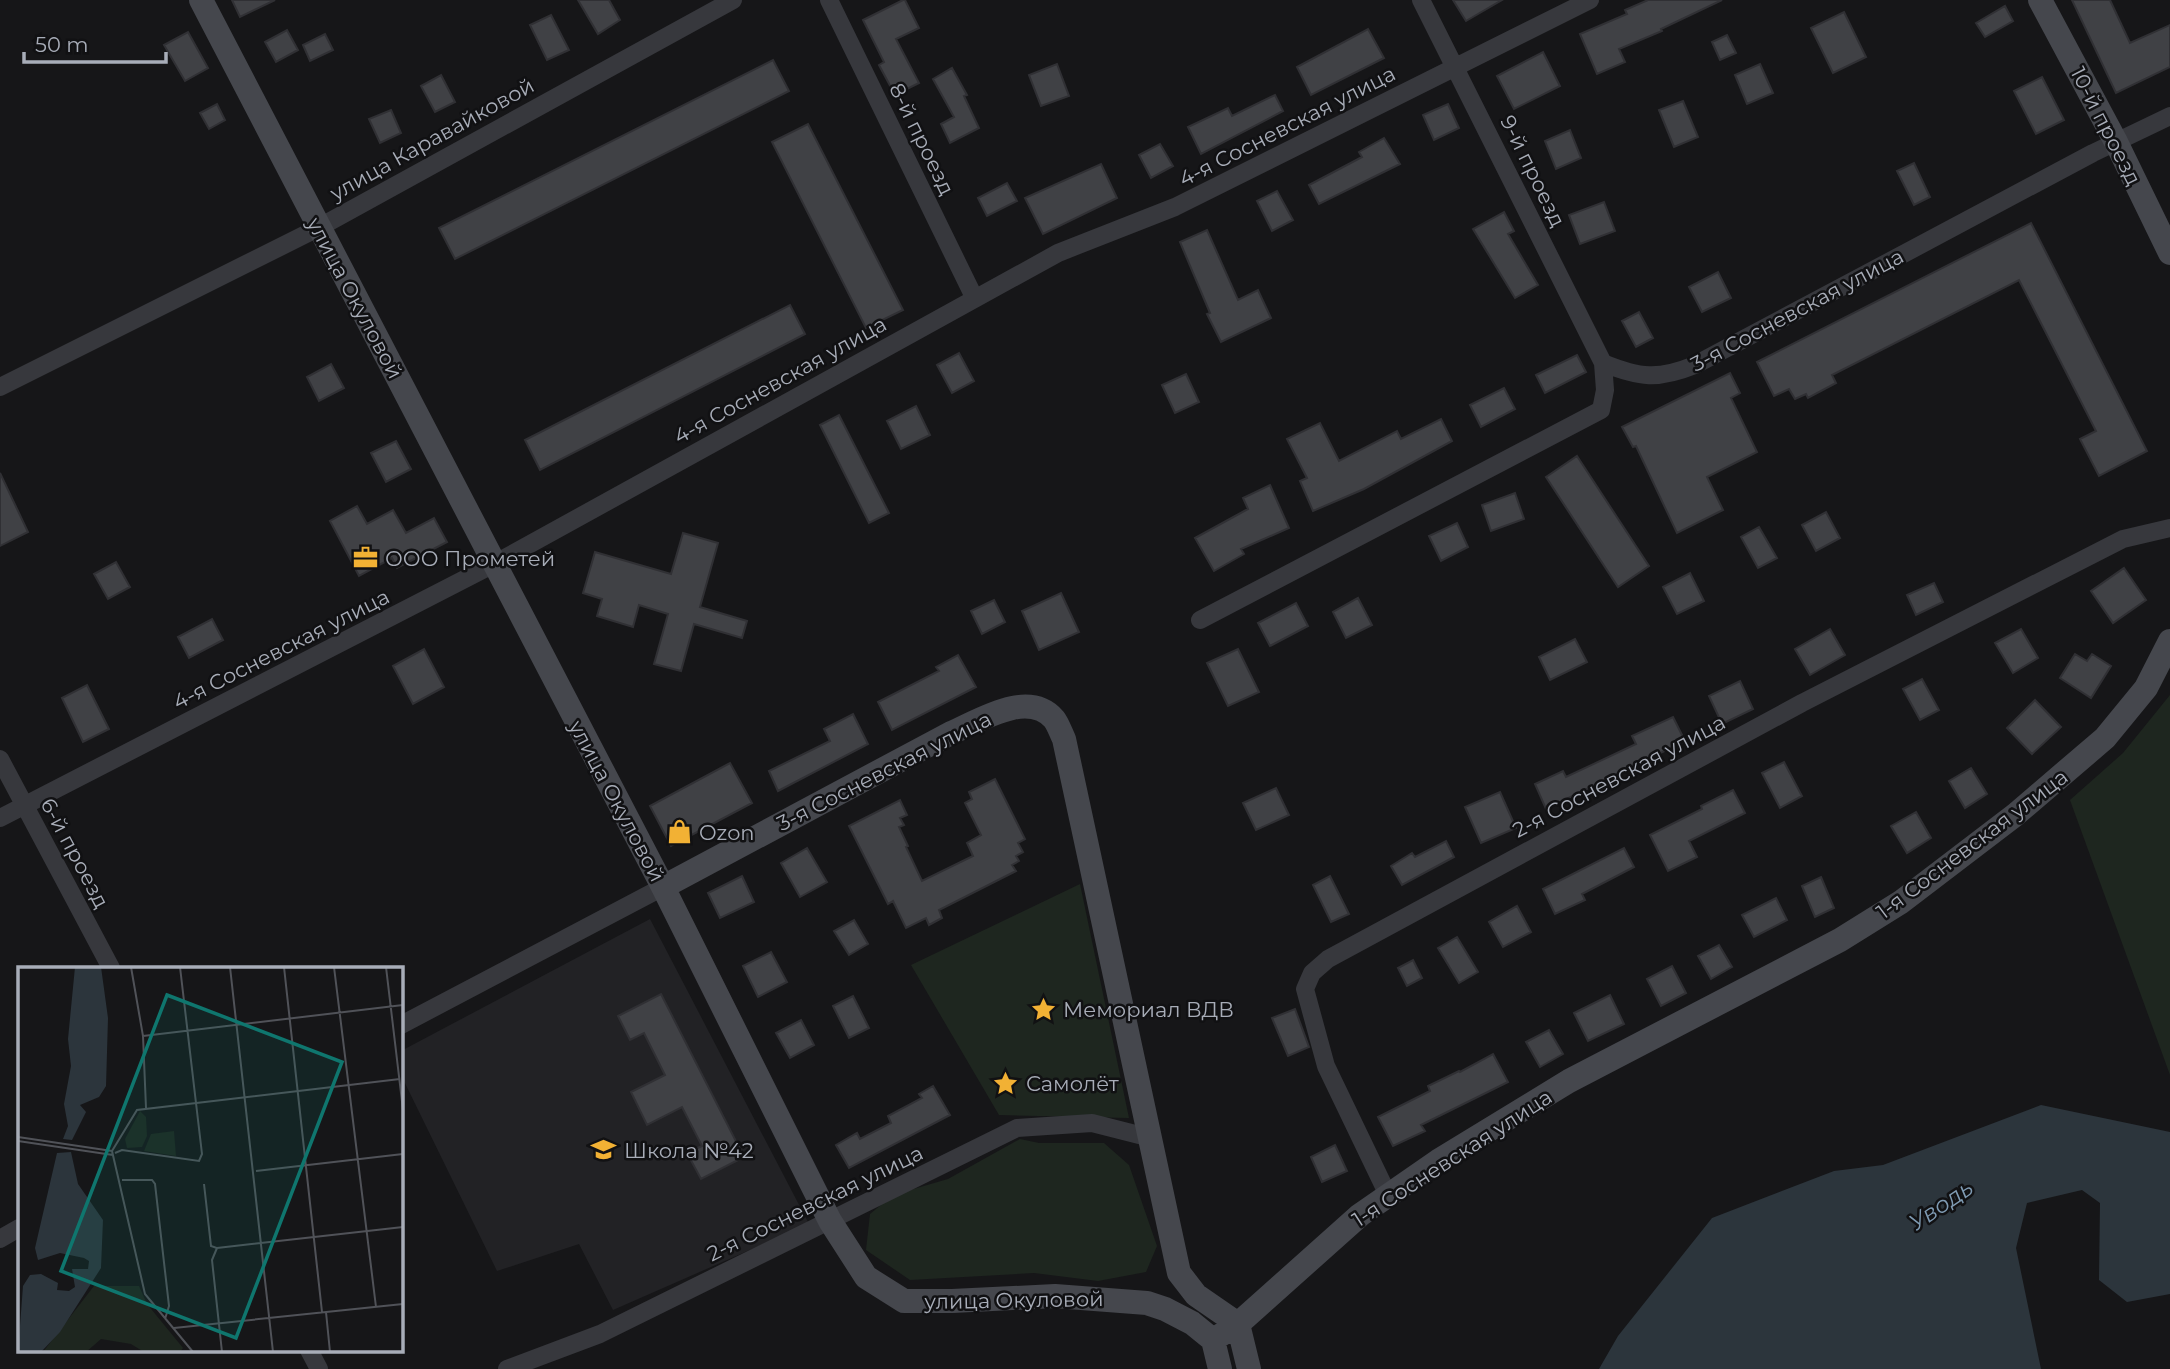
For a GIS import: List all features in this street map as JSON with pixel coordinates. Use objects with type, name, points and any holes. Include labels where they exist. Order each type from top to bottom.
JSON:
[{"type":"main road","name":"улица Окуловой","points":[[201,0],[663,887],[830,1221],[866,1277],[904,1301],[1055,1296],[1127,1300],[1165,1308],[1192,1323],[1213,1340]]},
{"type":"main road","name":"10-й проезд","points":[[2040,0],[2116,142],[2170,253]]},
{"type":"main road","name":"1-я Сосневская улица","points":[[1213,1340],[1238,1324],[1326,1243],[1388,1195],[1569,1081],[1840,940],[1901,902],[2006,822],[2105,737],[2146,688],[2170,641]]},
{"type":"main road","name":"3-я Сосневская улица","points":[[663,887],[951,733],[997,712],[1036,707],[1053,719],[1064,739],[1151,1138]]},
{"type":"main road","points":[[1151,1138],[1179,1273],[1196,1295],[1238,1324],[1249,1369]]},
{"type":"main road","points":[[1213,1340],[1220,1369]]},
{"type":"street","name":"улица Каравайковой","points":[[0,387],[318,228],[733,0]]},
{"type":"street","name":"8-й проезд","points":[[829,0],[974,298]]},
{"type":"street","name":"9-й проезд","points":[[1421,0],[1603,363]]},
{"type":"street","name":"4-я Сосневская улица","points":[[0,818],[494,564],[1058,253],[1175,207],[1590,0]]},
{"type":"street","name":"3-я Сосневская улица","points":[[1603,363],[1630,374],[1670,376],[2170,116]]},
{"type":"street","points":[[1200,620],[1601,410],[1605,390],[1603,363]]},
{"type":"street","name":"2-я Сосневская улица","points":[[1388,1195],[1326,1066],[1305,989],[1312,972],[1328,959],[1802,703],[2123,539],[2170,528]]},
{"type":"street","name":"6-й проезд","points":[[0,759],[110,967]]},
{"type":"street","name":"3-я Сосневская улица","points":[[402,1024],[663,887]]},
{"type":"street","name":"2-я Сосневская улица","points":[[507,1369],[594,1337],[1017,1128],[1092,1123],[1151,1138]]},
{"type":"street","points":[[0,1239],[18,1229]]},
{"type":"street","points":[[310,1352],[319,1369]]},
{"type":"shaded area","points":[[2170,695],[2170,1075],[2070,800],[2123,753]]},
{"type":"shaded area","points":[[1080,884],[1129,1118],[999,1115],[911,965]]},
{"type":"shaded area","name":"Школа №42","points":[[650,919],[809,1224],[613,1310],[579,1244],[497,1271],[402,1077],[402,1050]]},
{"type":"shaded area","points":[[1020,1139],[1039,1143],[1104,1143],[1129,1165],[1157,1246],[1146,1272],[1098,1281],[1034,1273],[910,1280],[866,1250],[870,1214],[893,1195],[948,1179]]},
{"type":"water","name":"Уводь","points":[[2041,1105],[2170,1132],[2170,1294],[2127,1302],[2099,1280],[2100,1203],[2082,1190],[2027,1203],[2016,1248],[2041,1369],[1599,1369],[1618,1336],[1712,1218],[1834,1171],[1883,1165]]},
{"type":"building","points":[[232,0],[275,0],[240,17]]},
{"type":"building","points":[[578,0],[609,0],[620,20],[598,34]]},
{"type":"building","points":[[903,0],[919,28],[896,39],[919,83],[895,95],[879,65],[884,62],[863,20]]},
{"type":"building","points":[[1453,0],[1502,0],[1466,21]]},
{"type":"building","points":[[1648,0],[1722,0],[1661,29],[1662,31],[1619,49],[1625,62],[1597,74],[1580,34],[1627,14],[1625,10]]},
{"type":"building","points":[[2072,0],[2110,0],[2130,43],[2170,25],[2170,67],[2116,93]]},
{"type":"building","points":[[2005,6],[2013,21],[1985,37],[1976,23]]},
{"type":"building","points":[[1844,12],[1866,57],[1833,73],[1811,28]]},
{"type":"building","points":[[551,15],[569,50],[547,60],[530,25]]},
{"type":"building","points":[[1368,29],[1384,58],[1311,95],[1297,67]]},
{"type":"building","points":[[287,30],[298,50],[276,62],[265,42]]},
{"type":"building","points":[[188,32],[208,68],[185,81],[164,45]]},
{"type":"building","points":[[325,34],[333,50],[310,61],[303,45]]},
{"type":"building","points":[[1727,35],[1736,53],[1720,60],[1712,42]]},
{"type":"building","points":[[1543,52],[1560,86],[1514,109],[1497,76]]},
{"type":"building","points":[[773,60],[789,91],[455,259],[439,228]]},
{"type":"building","points":[[1057,64],[1069,96],[1041,106],[1029,75]]},
{"type":"building","points":[[1760,64],[1773,93],[1747,104],[1735,75]]},
{"type":"building","points":[[952,68],[967,95],[964,96],[979,128],[950,143],[941,124],[954,117],[933,79]]},
{"type":"building","points":[[441,75],[455,102],[435,112],[421,86]]},
{"type":"building","points":[[2042,77],[2064,120],[2036,134],[2014,91]]},
{"type":"building","points":[[1275,95],[1283,111],[1201,154],[1188,127],[1228,108],[1232,116]]},
{"type":"building","points":[[1683,101],[1698,137],[1674,147],[1659,110]]},
{"type":"building","points":[[217,104],[225,120],[209,129],[200,113]]},
{"type":"building","points":[[1448,104],[1459,128],[1434,140],[1423,115]]},
{"type":"building","points":[[391,110],[401,133],[380,143],[369,119]]},
{"type":"building","points":[[808,124],[903,310],[866,328],[772,142]]},
{"type":"building","points":[[1570,130],[1581,158],[1556,169],[1545,141]]},
{"type":"building","points":[[1384,138],[1400,164],[1319,204],[1309,185],[1362,157],[1359,152]]},
{"type":"building","points":[[1160,144],[1173,166],[1151,178],[1139,155]]},
{"type":"building","points":[[1914,163],[1930,197],[1914,205],[1897,171]]},
{"type":"building","points":[[1101,164],[1117,198],[1043,234],[1025,198]]},
{"type":"building","points":[[1007,183],[1017,201],[987,216],[978,198]]},
{"type":"building","points":[[1277,191],[1293,220],[1272,231],[1257,201]]},
{"type":"building","points":[[1604,202],[1615,231],[1580,244],[1569,215]]},
{"type":"building","points":[[1504,212],[1514,231],[1508,234],[1538,285],[1515,298],[1473,229]]},
{"type":"building","points":[[2031,223],[2147,451],[2099,476],[2080,439],[2096,431],[2019,280],[1832,375],[1836,383],[1808,398],[1806,394],[1795,399],[1789,389],[1774,396],[1757,362]]},
{"type":"building","points":[[1207,230],[1238,300],[1258,290],[1271,318],[1221,342],[1207,314],[1210,313],[1180,242]]},
{"type":"building","points":[[1718,272],[1731,298],[1702,312],[1689,287]]},
{"type":"building","points":[[790,305],[805,334],[540,470],[525,440]]},
{"type":"building","points":[[1639,312],[1653,338],[1636,347],[1622,321]]},
{"type":"building","points":[[959,353],[974,381],[952,393],[937,365]]},
{"type":"building","points":[[1577,355],[1586,372],[1545,393],[1536,375]]},
{"type":"building","points":[[331,364],[344,388],[319,401],[307,377]]},
{"type":"building","points":[[1730,373],[1740,393],[1731,398],[1757,452],[1707,477],[1723,510],[1677,533],[1636,446],[1633,447],[1622,427]]},
{"type":"building","points":[[1186,374],[1199,402],[1175,413],[1162,385]]},
{"type":"building","points":[[1504,388],[1515,409],[1481,427],[1470,405]]},
{"type":"building","points":[[916,406],[930,435],[901,449],[887,421]]},
{"type":"building","points":[[839,415],[889,513],[869,523],[820,425]]},
{"type":"building","points":[[1441,419],[1452,441],[1364,489],[1313,511],[1300,481],[1307,478],[1287,439],[1320,423],[1339,461],[1397,431],[1401,439]]},
{"type":"building","points":[[396,441],[411,469],[386,482],[371,453]]},
{"type":"building","points":[[1577,456],[1649,566],[1618,587],[1546,477]]},
{"type":"building","points":[[0,473],[28,532],[0,546]]},
{"type":"building","points":[[1270,485],[1289,528],[1241,549],[1244,554],[1214,571],[1195,538],[1248,509],[1243,498]]},
{"type":"building","points":[[1515,493],[1524,519],[1491,531],[1482,505]]},
{"type":"building","points":[[357,506],[367,524],[393,510],[406,533],[434,518],[447,542],[397,568],[392,558],[359,576],[330,521]]},
{"type":"building","points":[[1826,512],[1840,538],[1816,551],[1802,525]]},
{"type":"building","points":[[1457,523],[1468,547],[1441,561],[1429,536]]},
{"type":"building","points":[[1759,527],[1777,558],[1758,568],[1741,537]]},
{"type":"building","points":[[683,533],[718,543],[700,607],[747,621],[742,638],[694,624],[681,671],[654,664],[668,614],[639,605],[633,627],[597,616],[602,599],[583,593],[595,552],[671,574]]},
{"type":"building","points":[[116,562],[130,587],[108,599],[94,574]]},
{"type":"building","points":[[2124,568],[2146,600],[2113,623],[2091,591]]},
{"type":"building","points":[[1690,573],[1704,601],[1677,614],[1663,587]]},
{"type":"building","points":[[1934,583],[1943,602],[1916,615],[1907,595]]},
{"type":"building","points":[[1061,593],[1079,632],[1039,650],[1022,611]]},
{"type":"building","points":[[1358,598],[1372,625],[1346,638],[1333,612]]},
{"type":"building","points":[[994,600],[1005,622],[982,634],[971,611]]},
{"type":"building","points":[[1296,603],[1308,626],[1270,646],[1258,623]]},
{"type":"building","points":[[212,619],[223,640],[189,658],[178,637]]},
{"type":"building","points":[[1830,629],[1845,655],[1810,675],[1795,649]]},
{"type":"building","points":[[2021,629],[2038,658],[2013,673],[1995,643]]},
{"type":"building","points":[[1575,639],[1587,662],[1550,680],[1539,657]]},
{"type":"building","points":[[424,649],[444,687],[413,704],[393,666]]},
{"type":"building","points":[[1238,649],[1259,692],[1228,706],[1207,663]]},
{"type":"building","points":[[2075,654],[2087,661],[2092,654],[2111,666],[2091,698],[2060,678]]},
{"type":"building","points":[[958,655],[976,687],[892,730],[878,702],[939,671],[936,667]]},
{"type":"building","points":[[1922,679],[1939,710],[1920,720],[1903,689]]},
{"type":"building","points":[[1740,681],[1753,709],[1722,724],[1709,696]]},
{"type":"building","points":[[87,685],[109,729],[83,742],[62,698]]},
{"type":"building","points":[[2035,700],[2061,727],[2032,754],[2007,728]]},
{"type":"building","points":[[853,714],[868,744],[778,791],[769,771],[830,741],[824,729]]},
{"type":"building","points":[[1673,717],[1685,741],[1546,809],[1535,784],[1563,771],[1566,777],[1636,744],[1632,736]]},
{"type":"building","points":[[1784,762],[1802,796],[1780,808],[1762,773]]},
{"type":"building","points":[[730,763],[752,803],[671,846],[650,806]]},
{"type":"building","points":[[1971,768],[1987,794],[1965,808],[1949,781]]},
{"type":"building","points":[[995,779],[1025,839],[1018,843],[1023,852],[1016,856],[1019,861],[1012,865],[1016,871],[939,910],[942,918],[929,925],[926,918],[906,928],[893,901],[888,904],[849,826],[900,800],[907,815],[900,818],[904,825],[899,827],[922,881],[973,856],[967,843],[981,835],[965,803],[972,799],[969,792]]},
{"type":"building","points":[[1276,788],[1289,815],[1256,830],[1243,803]]},
{"type":"building","points":[[1733,790],[1745,813],[1689,841],[1697,857],[1668,871],[1650,835]]},
{"type":"building","points":[[1500,792],[1516,828],[1481,843],[1465,807]]},
{"type":"building","points":[[1916,812],[1931,838],[1907,853],[1891,826]]},
{"type":"building","points":[[1446,841],[1454,857],[1402,885],[1391,866],[1412,853],[1415,857]]},
{"type":"building","points":[[807,848],[827,882],[800,897],[781,863]]},
{"type":"building","points":[[1624,848],[1634,867],[1582,894],[1585,900],[1555,914],[1543,889]]},
{"type":"building","points":[[742,876],[754,902],[720,918],[708,893]]},
{"type":"building","points":[[1330,876],[1349,914],[1331,922],[1313,885]]},
{"type":"building","points":[[1821,877],[1834,908],[1815,917],[1802,886]]},
{"type":"building","points":[[1776,898],[1787,920],[1754,937],[1742,915]]},
{"type":"building","points":[[1517,906],[1531,932],[1503,947],[1489,922]]},
{"type":"building","points":[[854,920],[868,944],[849,955],[834,931]]},
{"type":"building","points":[[1457,937],[1478,972],[1459,983],[1438,948]]},
{"type":"building","points":[[1719,945],[1732,967],[1711,979],[1698,956]]},
{"type":"building","points":[[771,952],[787,982],[758,997],[743,966]]},
{"type":"building","points":[[1413,960],[1422,978],[1407,986],[1398,968]]},
{"type":"building","points":[[1672,966],[1686,993],[1661,1006],[1647,979]]},
{"type":"building","points":[[661,994],[744,1157],[701,1179],[687,1153],[702,1146],[682,1107],[647,1125],[631,1092],[665,1075],[644,1033],[630,1040],[618,1016]]},
{"type":"building","points":[[1610,995],[1624,1024],[1588,1041],[1574,1013]]},
{"type":"building","points":[[853,996],[869,1028],[849,1038],[833,1006]]},
{"type":"building","points":[[1295,1009],[1309,1047],[1288,1056],[1272,1018]]},
{"type":"building","points":[[801,1020],[814,1045],[790,1058],[776,1033]]},
{"type":"building","points":[[1549,1030],[1563,1054],[1540,1067],[1526,1042]]},
{"type":"building","points":[[1493,1054],[1508,1082],[1421,1125],[1425,1131],[1393,1146],[1378,1117],[1430,1091],[1428,1086]]},
{"type":"building","points":[[933,1086],[950,1115],[849,1168],[836,1145],[857,1133],[860,1139],[891,1123],[888,1116],[922,1098],[919,1094]]},
{"type":"building","points":[[1335,1145],[1347,1171],[1322,1182],[1311,1157]]},
{"type":"place","name":"ООО Прометей","points":[[365,558]]},
{"type":"place","name":"Ozon","points":[[679,832]]},
{"type":"place","name":"Мемориал ВДВ","points":[[1043,1009]]},
{"type":"place","name":"Самолёт","points":[[1006,1083]]},
{"type":"place","name":"Школа №42","points":[[604,1150]]}]
